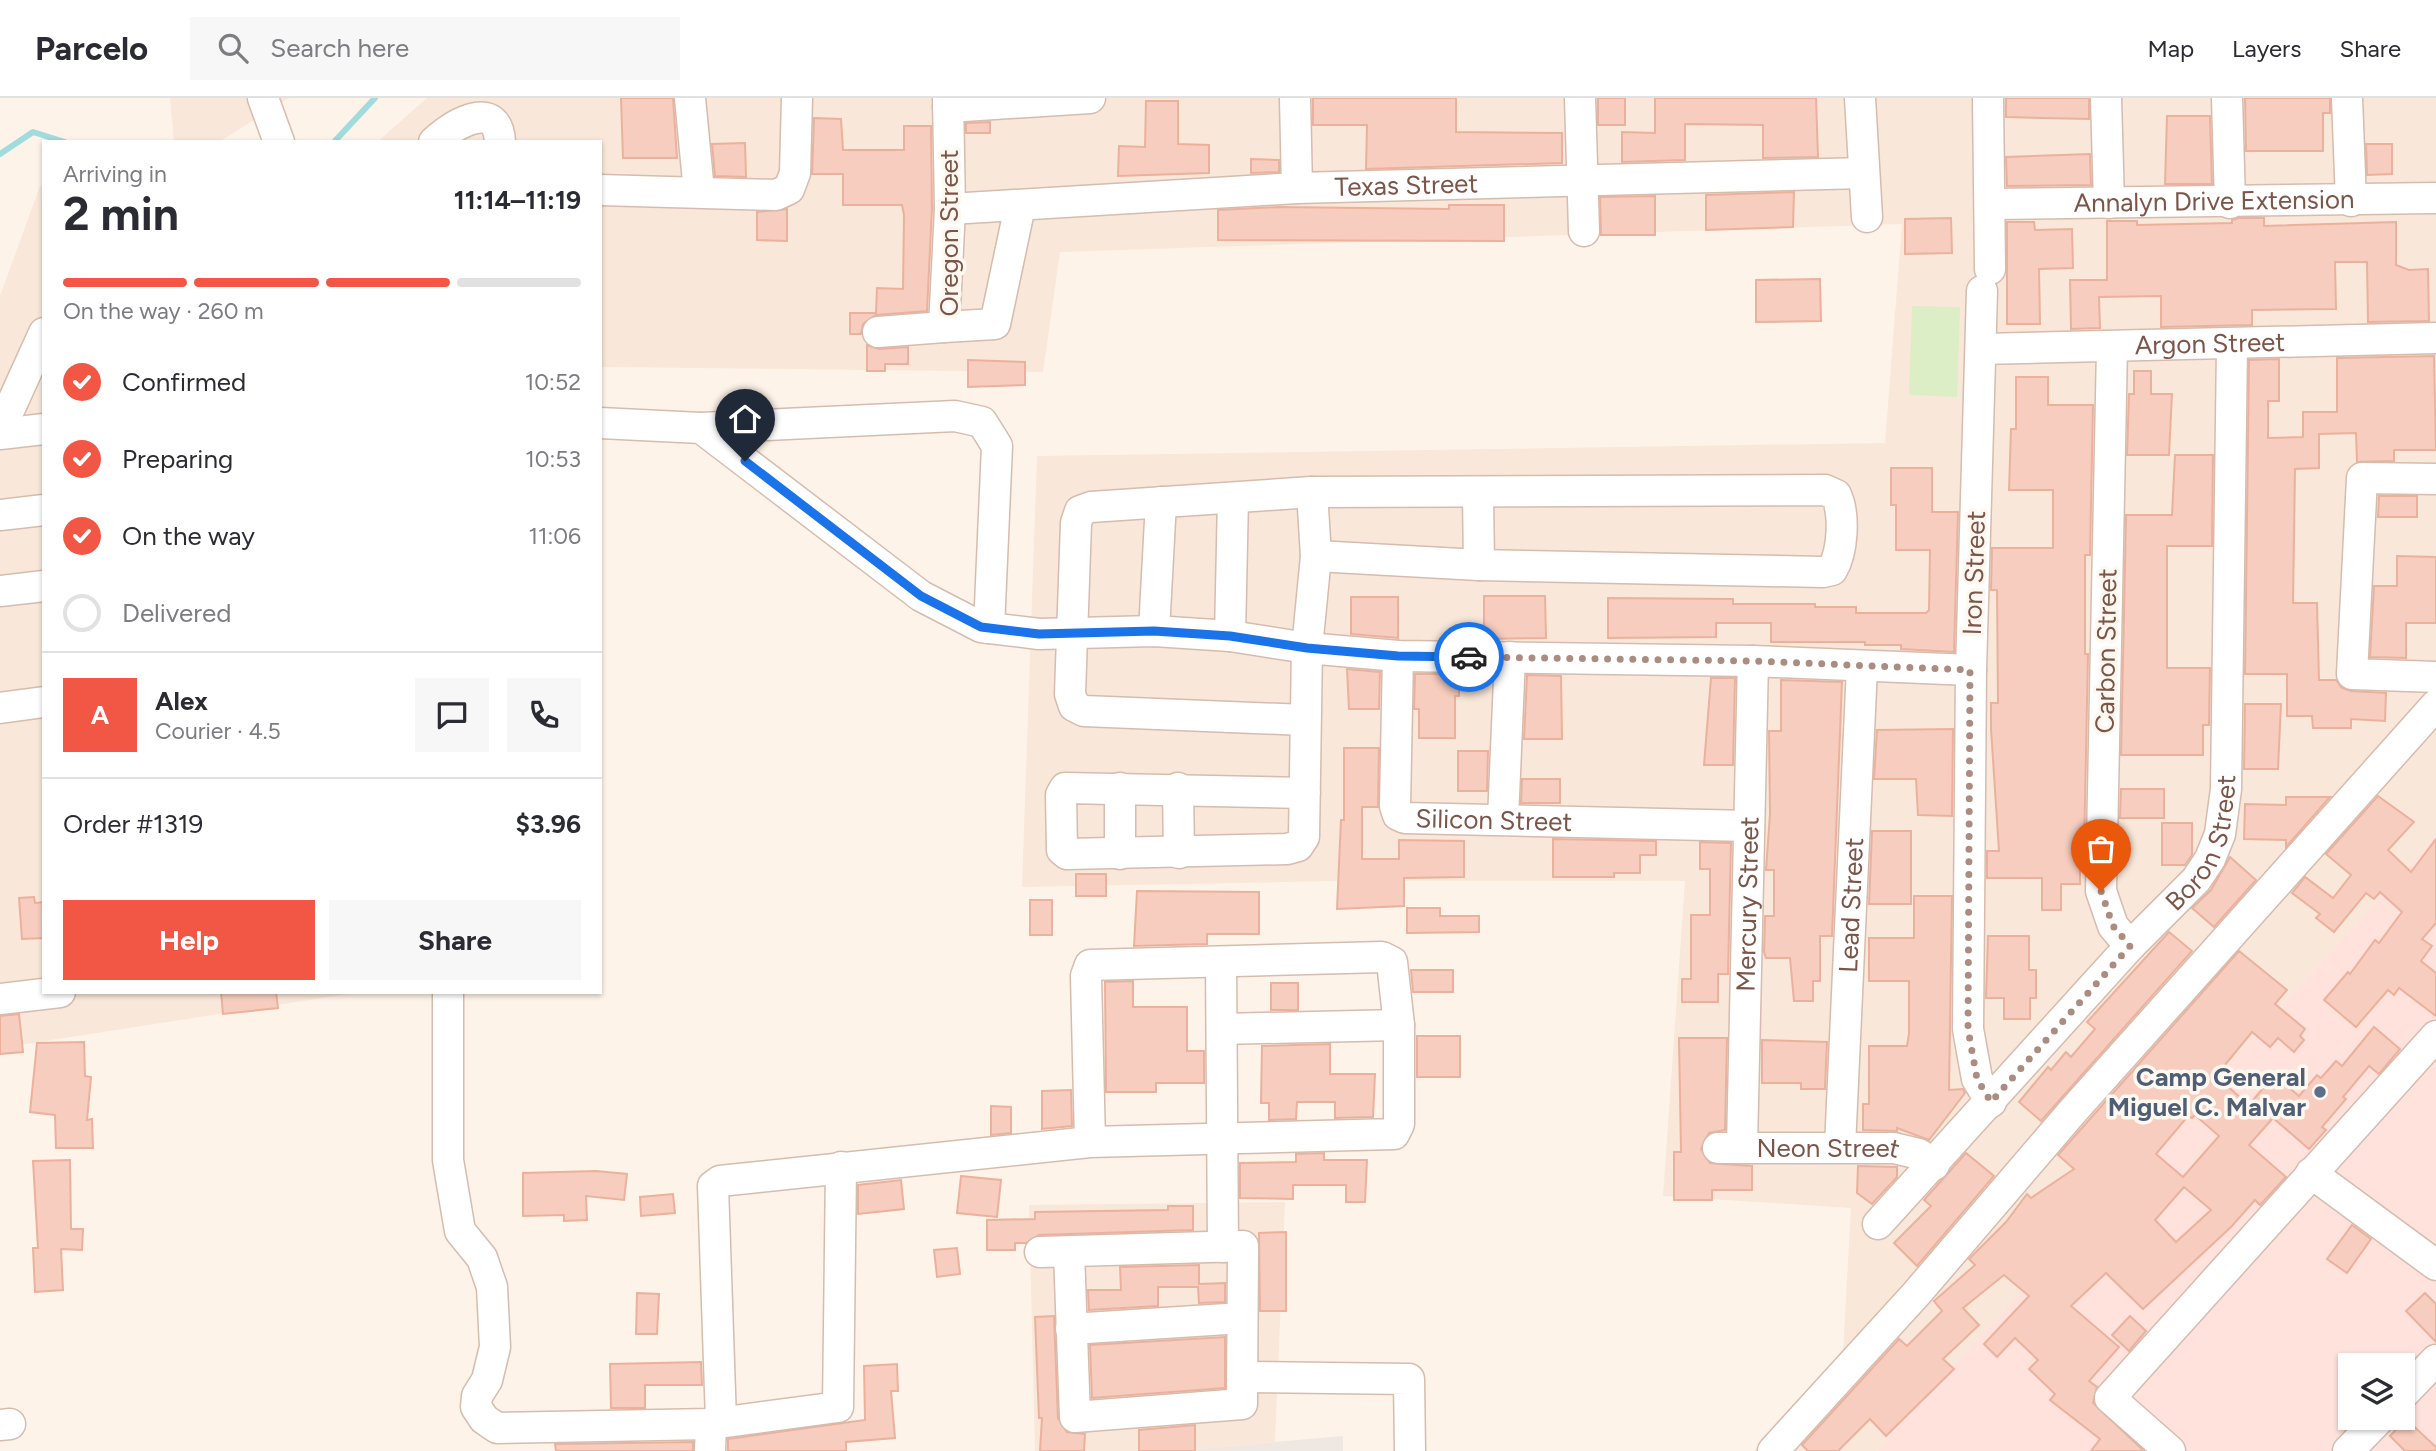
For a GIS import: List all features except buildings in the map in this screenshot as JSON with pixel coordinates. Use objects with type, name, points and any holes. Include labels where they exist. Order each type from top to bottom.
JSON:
[{"type":"street","points":[[263,98],[277,139]]},
{"type":"street","points":[[277,98],[277,139]]},
{"type":"street","points":[[690,98],[699,192]]},
{"type":"street","points":[[602,190],[776,195],[789,189],[795,173],[797,98]]},
{"type":"street","points":[[948,102],[1090,98]]},
{"type":"street","points":[[1295,98],[1297,188]]},
{"type":"street","points":[[1580,98],[1584,231]]},
{"type":"street","points":[[1860,98],[1867,217]]},
{"type":"street","name":"Iron Street","points":[[1988,98],[1990,204],[1970,670],[1968,1029],[1977,1079],[1991,1102]]},
{"type":"street","points":[[2106,98],[2109,203]]},
{"type":"street","points":[[2227,98],[2230,203]]},
{"type":"street","points":[[2347,98],[2351,201]]},
{"type":"street","name":"Oregon Street","points":[[948,102],[950,209],[944,327],[995,324],[1020,206]]},
{"type":"street","points":[[436,140],[471,112],[484,112],[494,118],[500,140]]},
{"type":"street","name":"Texas Street","points":[[950,209],[1297,188],[1864,173]]},
{"type":"street","name":"Annalyn Drive Extension","points":[[1990,204],[2230,203],[2436,198]]},
{"type":"street","points":[[878,332],[944,327]]},
{"type":"street","points":[[42,338],[0,432],[42,429]]},
{"type":"street","name":"Argon Street","points":[[1982,349],[2112,348],[2436,338]]},
{"type":"street","name":"Boron Street","points":[[1878,1224],[2130,946],[2196,880],[2210,859],[2224,812],[2232,345]]},
{"type":"street","name":"Carbon Street","points":[[2112,348],[2101,891],[2113,926],[2130,946]]},
{"type":"street","points":[[602,423],[701,428],[956,416],[982,422],[997,446],[989,628]]},
{"type":"street","points":[[701,428],[921,596],[981,627],[1039,634],[1154,631],[1230,636],[1307,648],[1398,656],[1753,661],[1970,670]]},
{"type":"street","points":[[2436,479],[2362,478],[2351,674],[2436,677]]},
{"type":"street","points":[[1304,720],[1084,711],[1074,706],[1070,694],[1071,633],[1076,523],[1080,511],[1091,507],[1312,492],[1478,494],[1825,490],[1836,495],[1842,507],[1837,562],[1832,570],[1823,572],[1479,565],[1316,555]]},
{"type":"street","points":[[1305,793],[1072,786],[1065,788],[1061,795],[1062,850],[1067,854],[1179,853],[1298,846],[1304,837],[1305,793],[1304,720],[1307,648],[1316,555],[1312,492]]},
{"type":"street","points":[[1478,494],[1479,565]]},
{"type":"street","points":[[1230,636],[1233,498]]},
{"type":"street","points":[[1154,631],[1161,502]]},
{"type":"street","points":[[0,515],[42,510]]},
{"type":"street","points":[[0,591],[42,586]]},
{"type":"street","name":"Silicon Street","points":[[1398,656],[1395,806],[1398,815],[1405,818],[1749,826]]},
{"type":"street","points":[[1503,819],[1510,657]]},
{"type":"street","name":"Mercury Street","points":[[1730,1147],[1749,826],[1753,661]]},
{"type":"street","name":"Lead Street","points":[[1840,1147],[1862,667]]},
{"type":"street","points":[[0,708],[42,702]]},
{"type":"street","points":[[1773,1451],[1917,1293],[2072,1112],[2436,705]]},
{"type":"street","points":[[1119,854],[1120,788]]},
{"type":"street","points":[[1178,789],[1179,853]]},
{"type":"street","points":[[714,1432],[713,1186],[720,1181],[1090,1142],[1394,1134],[1399,1124],[1399,1026],[1396,971],[1392,962],[1382,957],[1090,965],[1086,976],[1090,1142]]},
{"type":"street","points":[[1221,962],[1223,1247]]},
{"type":"street","points":[[0,999],[43,994]]},
{"type":"street","points":[[448,994],[448,1160],[460,1231],[482,1258],[492,1287],[495,1347],[487,1380],[477,1396],[476,1407],[484,1419],[497,1428],[714,1432],[838,1407],[841,1167]]},
{"type":"street","points":[[1222,1029],[1399,1026]]},
{"type":"street","points":[[2170,1451],[2110,1398],[2436,1036]]},
{"type":"street","name":"Neon Street","points":[[1730,1147],[1906,1150],[1934,1165]]},
{"type":"street","points":[[2311,1173],[2436,1265]]},
{"type":"street","points":[[1243,1246],[1242,1404],[1075,1417],[1071,1329],[1055,1252],[1223,1247],[1243,1246]]},
{"type":"street","points":[[1071,1329],[1242,1318]]},
{"type":"street","points":[[2415,1382],[2436,1360]]},
{"type":"street","points":[[1243,1377],[1409,1379],[1410,1451]]},
{"type":"street","points":[[2348,1451],[2368,1430]]},
{"type":"shaded area","points":[[170,98],[289,98],[222,140],[174,140]]},
{"type":"shaded area","points":[[427,98],[2436,98],[2436,836],[1877,1451],[1754,1451],[1843,1353],[1851,1208],[1663,1196],[1685,881],[1335,881],[1022,887],[1037,456],[1885,443],[1902,224],[1060,252],[1043,372],[602,367],[602,140],[379,140]]},
{"type":"shaded area","points":[[42,186],[42,994],[348,994],[0,1048],[0,296]]},
{"type":"shaded area","name":"Camp General Miguel C. Malvar","points":[[2436,836],[2436,1451],[1877,1451]]},
{"type":"shaded area","points":[[1285,1202],[1275,1442],[1181,1451],[1035,1451],[1029,1205]]},
{"type":"shaded area","points":[[1343,1436],[1343,1451],[1181,1451],[1275,1442]]},
{"type":"green space","points":[[1912,306],[1960,307],[1957,397],[1909,395]]},
{"type":"waterway","points":[[336,140],[375,98]]},
{"type":"waterway","points":[[0,154],[33,132],[59,140]]},
{"type":"way so far","points":[[1469,657],[1753,661],[1970,670],[1968,1029],[1970,1055],[1977,1079],[1991,1102],[2130,946],[2113,926],[2101,891]]},
{"type":"place","name":"Camp General Miguel C. Malvar","points":[[2320,1092]]},
{"type":"route","points":[[745,461],[921,596],[981,627],[1039,634],[1154,631],[1230,636],[1307,648],[1398,656],[1469,657]]}]
